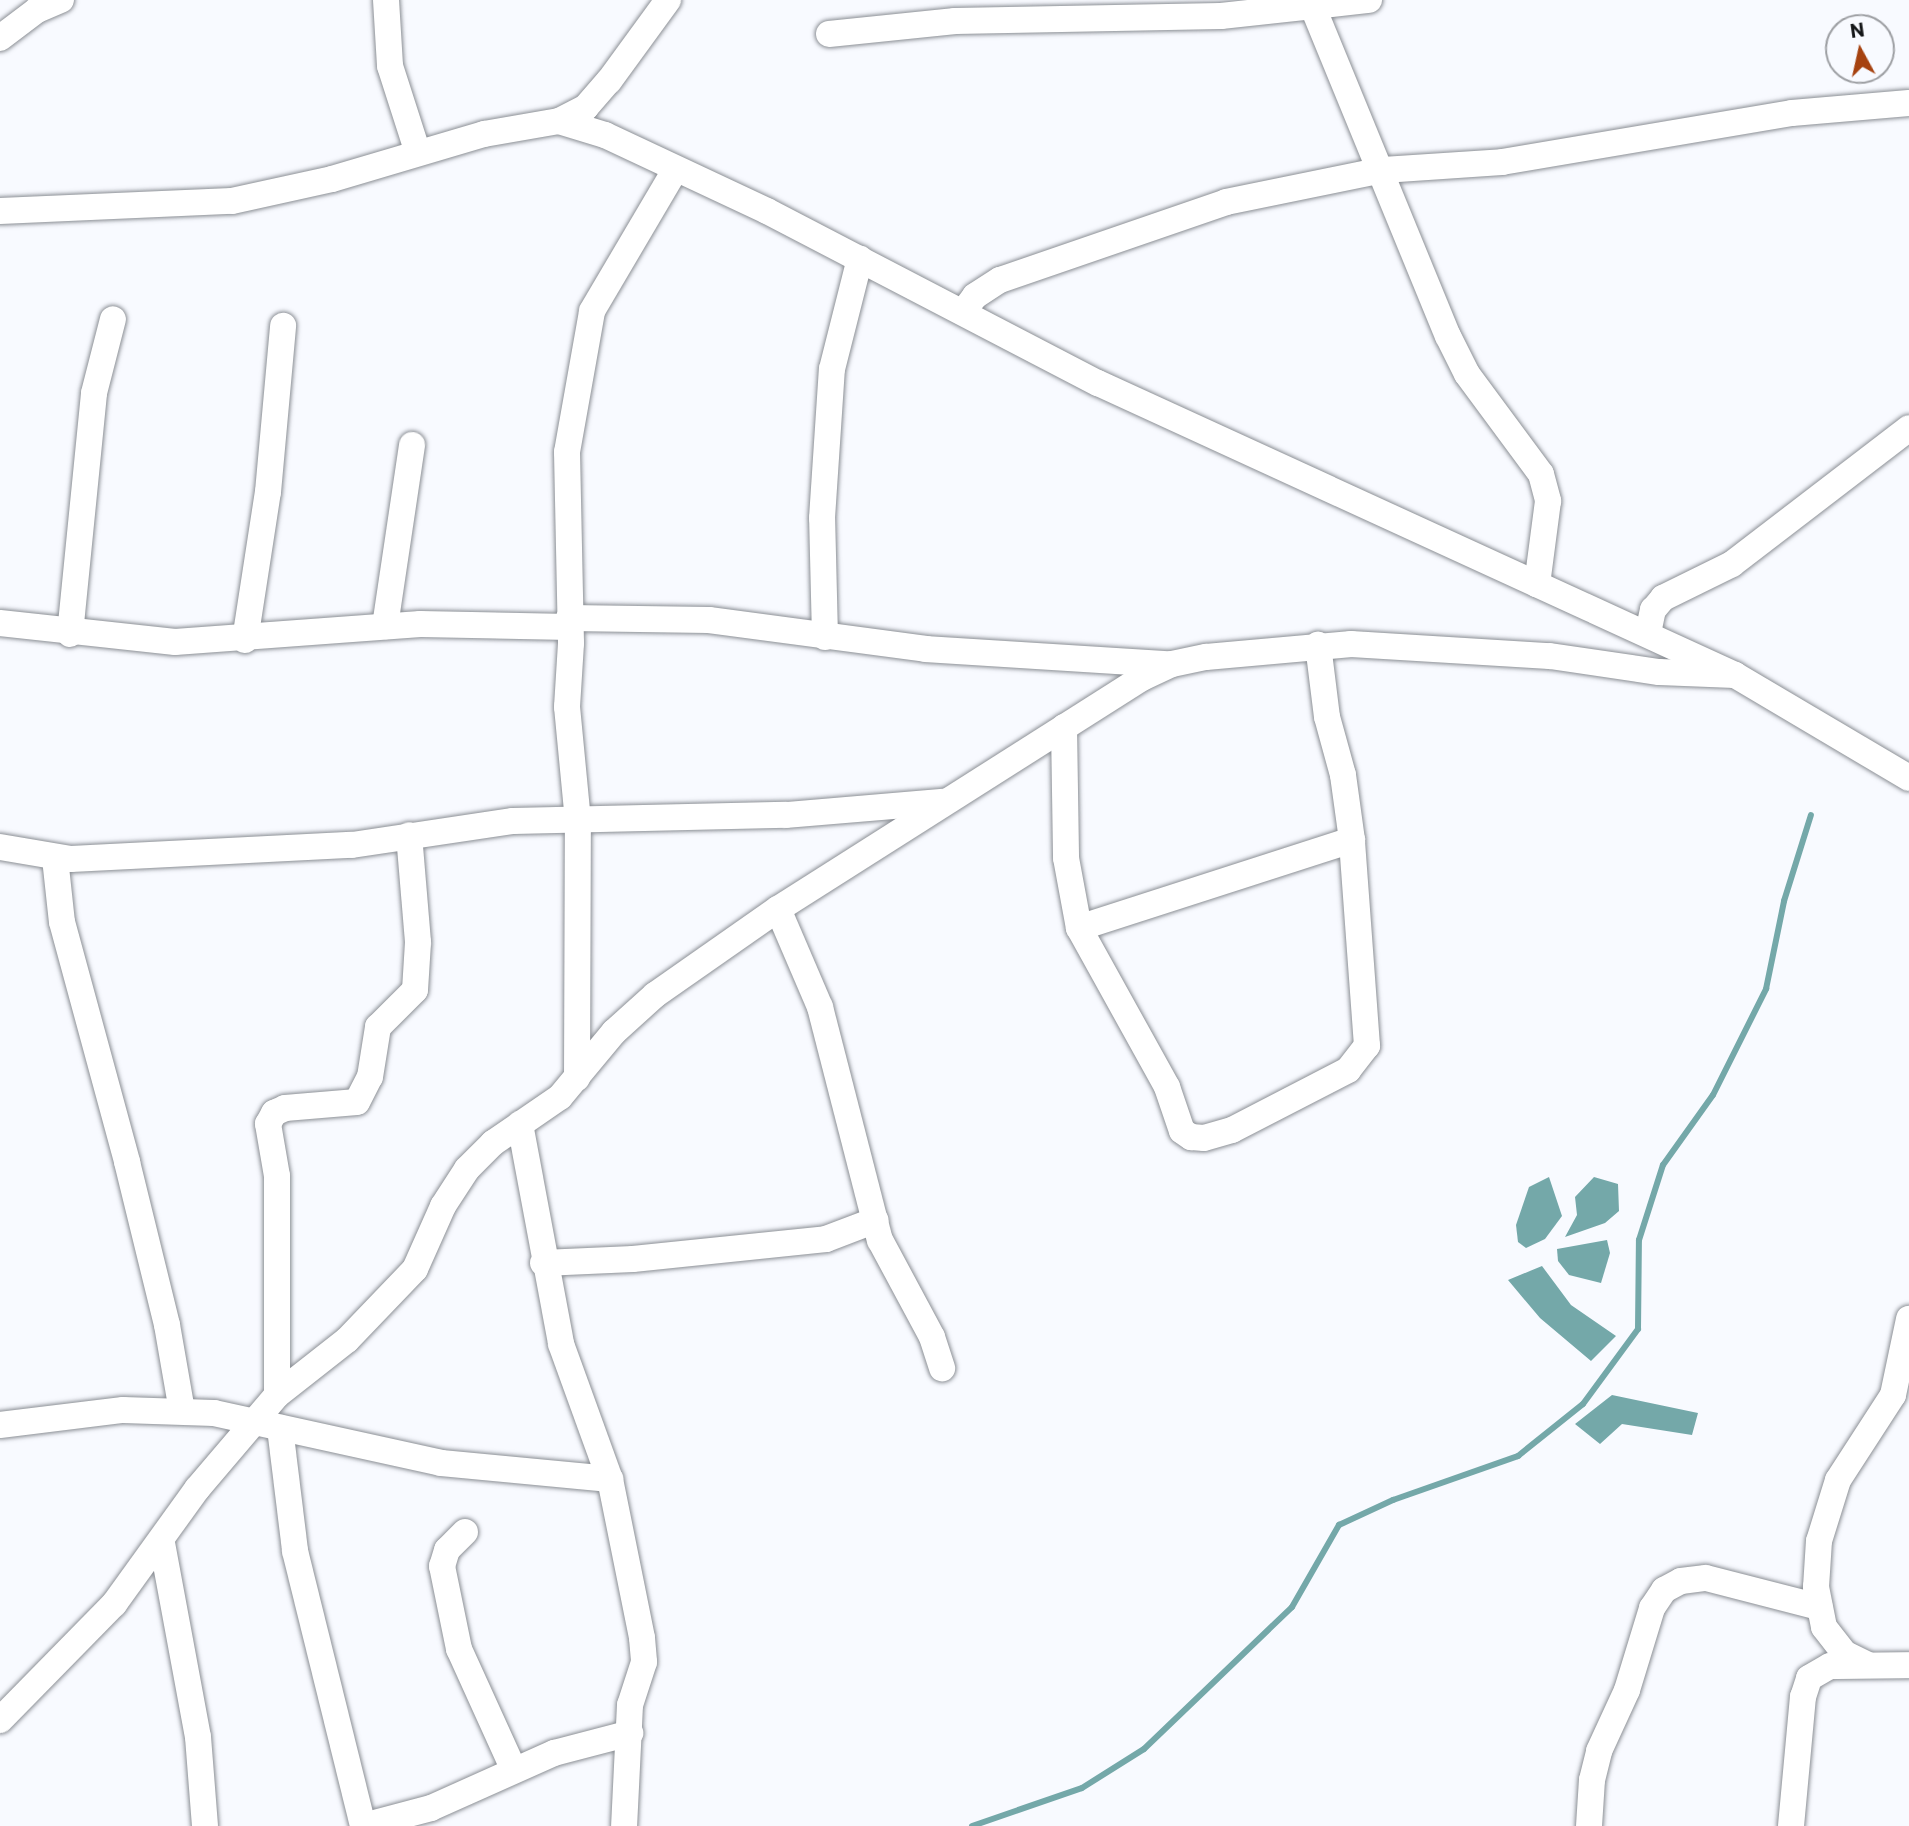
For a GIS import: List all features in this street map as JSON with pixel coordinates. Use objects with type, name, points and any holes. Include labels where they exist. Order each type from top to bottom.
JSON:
[{"type":"street","points":[[386,0],[390,66],[418,153]]},
{"type":"street","points":[[0,211],[232,201],[496,131],[559,121],[586,107],[668,0]]},
{"type":"street","points":[[829,34],[955,21],[1177,19],[1369,0]]},
{"type":"street","points":[[1312,4],[1467,374],[1541,474],[1548,501],[1537,584]]},
{"type":"street","points":[[0,13],[49,5]]},
{"type":"street","points":[[0,38],[49,5]]},
{"type":"street","points":[[963,312],[975,296],[1000,280],[1191,212],[1383,170],[1502,162],[1792,113],[1909,103]]},
{"type":"street","points":[[559,121],[604,135],[860,257],[1098,383],[1648,633],[1735,676],[1909,778]]},
{"type":"street","points":[[578,1078],[579,821],[567,707],[570,623],[566,471],[592,311],[675,170]]},
{"type":"street","points":[[825,637],[822,518],[832,369],[860,257]]},
{"type":"street","points":[[70,634],[94,393],[113,319]]},
{"type":"street","points":[[246,640],[268,492],[283,326]]},
{"type":"street","points":[[1648,633],[1653,610],[1663,598],[1732,564],[1909,428]]},
{"type":"street","points":[[385,626],[412,445]]},
{"type":"street","points":[[0,623],[70,634],[174,642],[246,640],[385,626],[709,620],[926,649],[1171,664],[1318,645],[1404,645],[1550,656],[1659,672],[1735,676]]},
{"type":"street","points":[[1064,727],[1066,858],[1079,928],[1167,1087],[1182,1131],[1191,1137],[1204,1138],[1232,1130],[1348,1070],[1367,1046],[1352,840],[1343,775],[1327,718],[1318,645]]},
{"type":"street","points":[[277,1395],[347,1340],[415,1269],[443,1206],[467,1169],[520,1124],[560,1097],[614,1032],[655,995],[778,909],[1064,727],[1171,664]]},
{"type":"street","points":[[0,847],[55,858],[352,845],[513,821],[786,815],[946,802]]},
{"type":"street","points":[[409,835],[418,942],[415,990],[378,1027],[370,1077],[356,1102],[285,1108],[274,1113],[268,1124],[277,1176],[277,1395],[268,1424],[295,1551],[363,1826],[431,1808],[554,1752],[630,1733]]},
{"type":"street","points":[[1079,928],[1352,840]]},
{"type":"street","points":[[55,858],[62,922],[127,1162],[167,1325],[182,1411]]},
{"type":"street","points":[[778,909],[820,1007],[880,1240],[932,1337],[942,1368]]},
{"type":"street","points":[[520,1124],[543,1263],[561,1344],[610,1479],[645,1662],[630,1705],[624,1826]]},
{"type":"street","points":[[543,1263],[633,1259],[826,1239],[876,1220]]},
{"type":"street","points":[[1868,1665],[1845,1654],[1831,1641],[1819,1607],[1816,1560],[1823,1518],[1838,1480],[1893,1395],[1909,1319]]},
{"type":"street","points":[[0,1425],[123,1410],[182,1411],[268,1424],[349,1446],[441,1463],[610,1479]]},
{"type":"street","points":[[0,1720],[74,1648],[162,1543],[197,1489],[268,1424]]},
{"type":"street","points":[[465,1532],[447,1550],[442,1566],[459,1649],[514,1770]]},
{"type":"street","points":[[162,1543],[198,1737],[205,1826]]},
{"type":"street","points":[[1589,1826],[1591,1780],[1599,1751],[1627,1690],[1652,1608],[1664,1590],[1681,1581],[1706,1578],[1819,1607]]},
{"type":"street","points":[[1791,1826],[1803,1698],[1809,1678],[1830,1666],[1909,1665]]},
{"type":"water","points":[[1549,1177],[1562,1216],[1545,1239],[1526,1248],[1518,1242],[1516,1225],[1529,1187]]},
{"type":"water","points":[[1594,1177],[1618,1184],[1619,1211],[1605,1223],[1565,1237],[1577,1215],[1575,1197]]},
{"type":"water","points":[[1607,1240],[1610,1253],[1601,1283],[1569,1275],[1558,1261],[1557,1249]]},
{"type":"water","points":[[1542,1266],[1571,1305],[1616,1336],[1591,1361],[1540,1318],[1508,1280]]},
{"type":"water","points":[[1612,1395],[1698,1413],[1692,1435],[1622,1424],[1600,1444],[1575,1424]]},
{"type":"waterway","points":[[972,1826],[1082,1788],[1144,1749],[1292,1607],[1339,1525],[1393,1500],[1518,1456],[1583,1404],[1638,1329],[1639,1240],[1663,1165],[1713,1095],[1766,989],[1784,901],[1811,815]]}]
